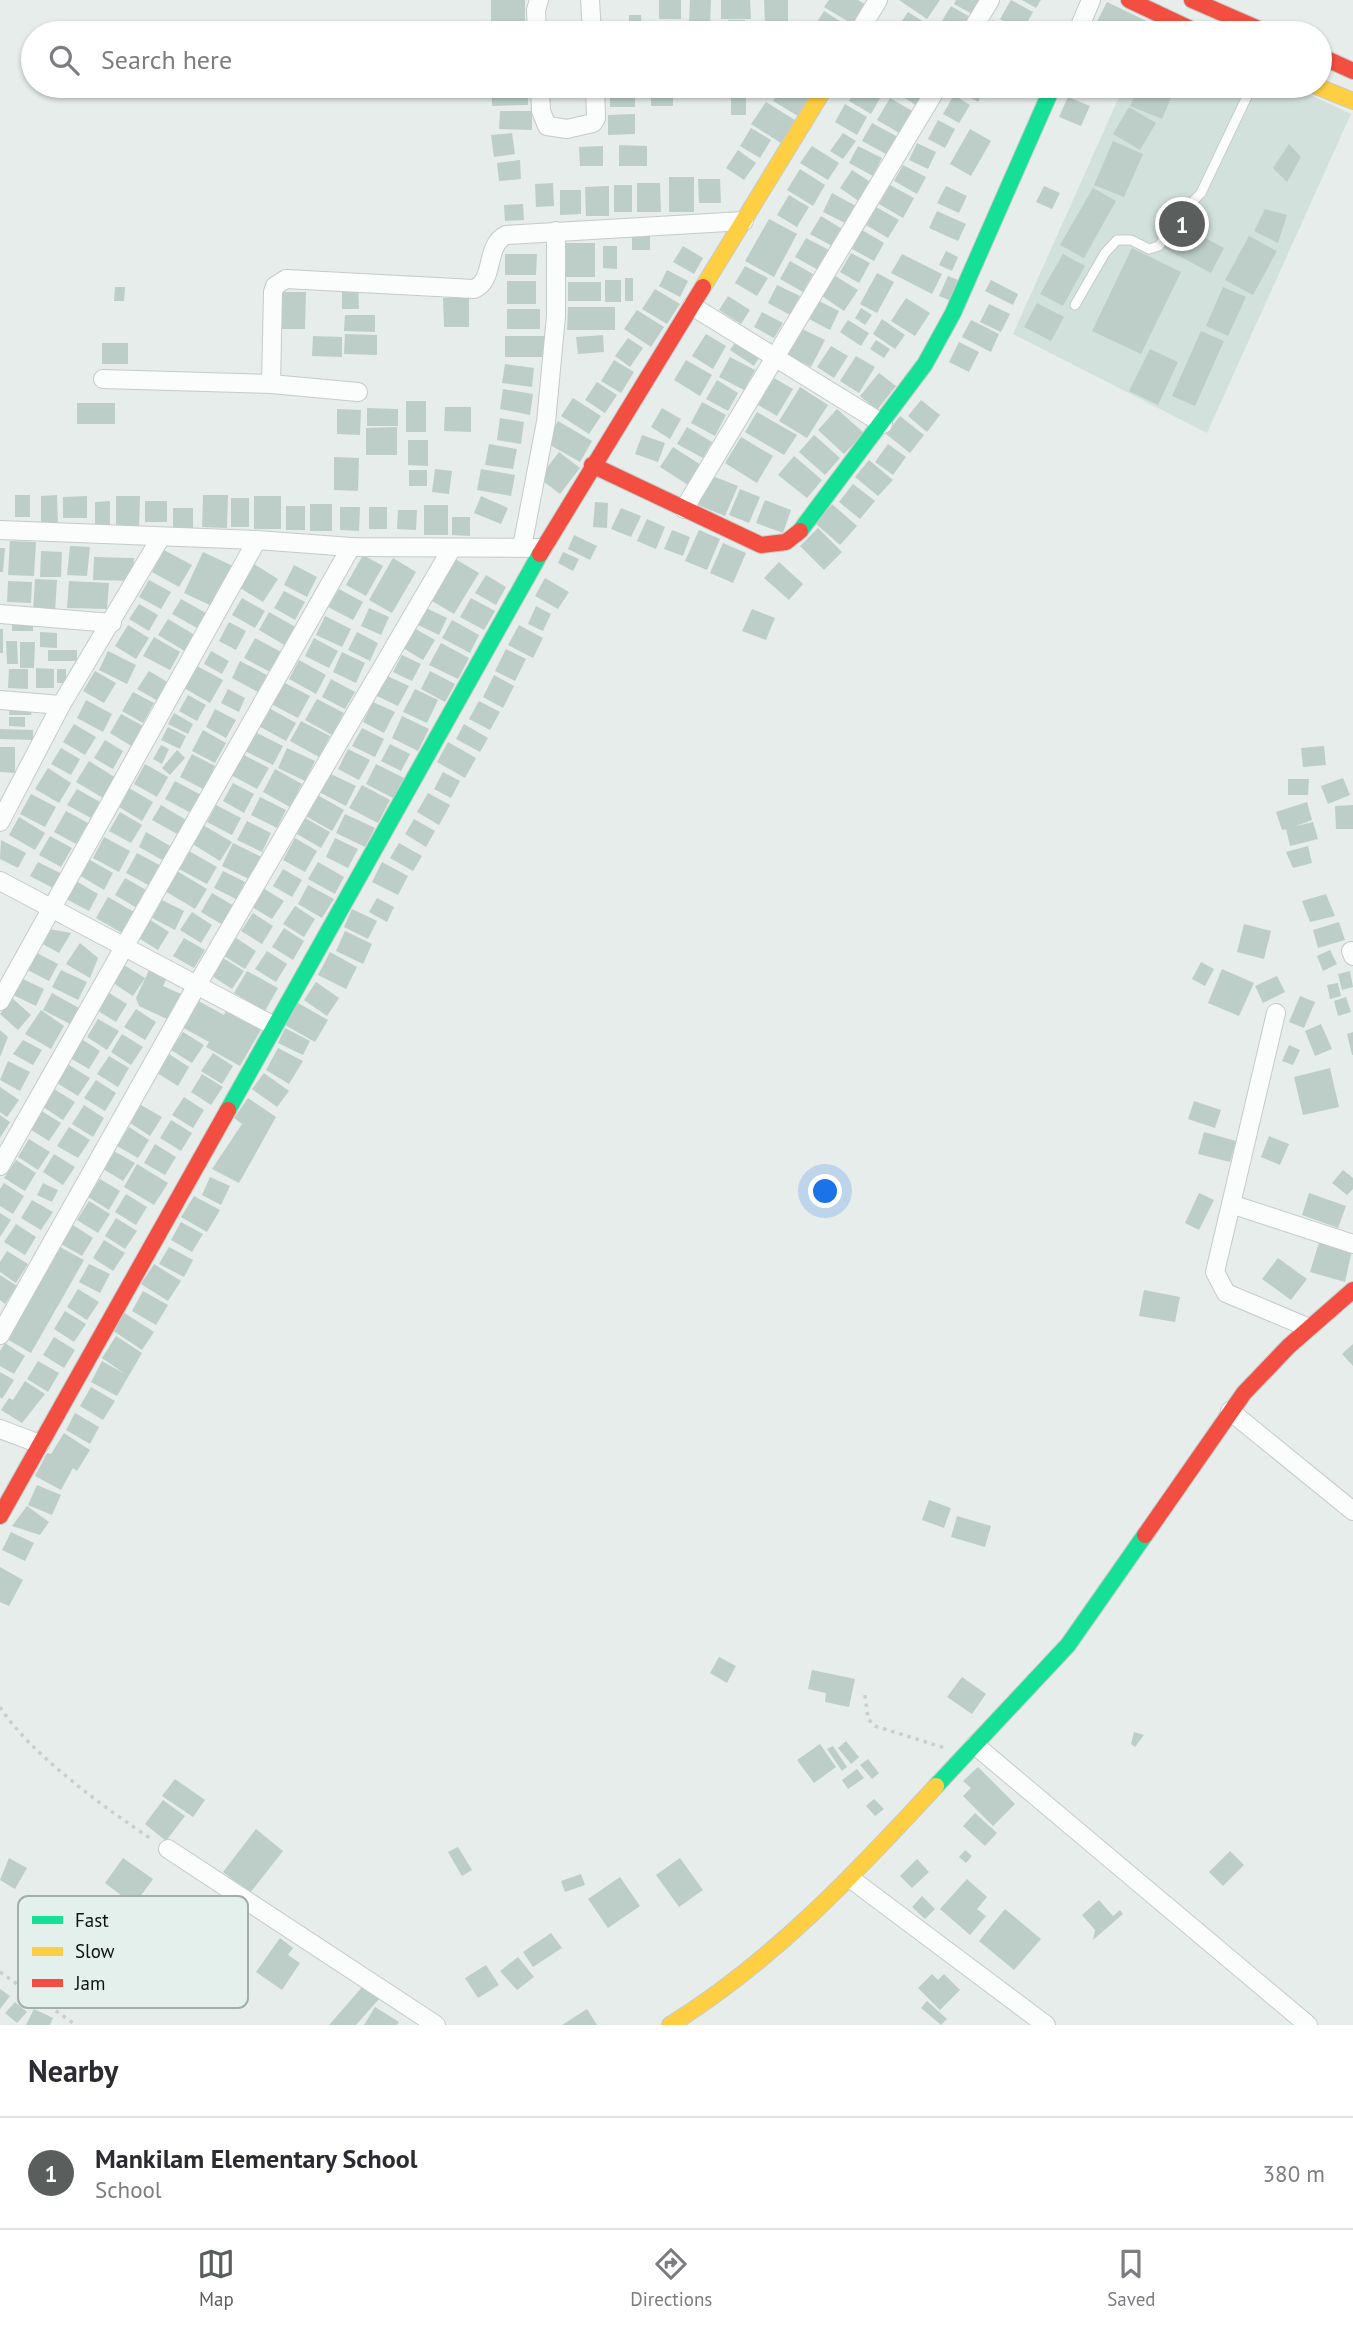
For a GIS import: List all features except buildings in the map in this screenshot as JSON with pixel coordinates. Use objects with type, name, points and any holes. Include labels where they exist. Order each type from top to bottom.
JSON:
[{"type":"main road","points":[[1129,0],[1174,21]]},
{"type":"main road","points":[[1193,0],[1241,21]]},
{"type":"main road","points":[[1332,61],[1353,71]]},
{"type":"main road","points":[[1332,93],[1353,102]]},
{"type":"main road","points":[[0,1516],[543,548],[819,98]]},
{"type":"main road","points":[[592,465],[761,545],[786,542],[799,533],[883,424],[925,364],[953,313],[1049,98]]},
{"type":"main road","points":[[670,2025],[731,1987],[851,1879],[1071,1643],[1230,1411],[1307,1327],[1353,1290]]},
{"type":"street","points":[[536,21],[539,0]]},
{"type":"street","points":[[590,0],[591,21]]},
{"type":"street","points":[[865,21],[878,0]]},
{"type":"street","points":[[977,21],[990,0]]},
{"type":"street","points":[[1082,21],[1091,0]]},
{"type":"street","points":[[540,98],[541,111],[547,126],[567,129],[589,126],[596,118],[595,98]]},
{"type":"street","points":[[684,509],[931,98]]},
{"type":"street","points":[[271,384],[273,292],[279,282],[296,278],[474,289],[484,281],[499,238],[556,231],[744,221]]},
{"type":"street","points":[[522,547],[545,422],[556,316],[556,231]]},
{"type":"street","points":[[692,306],[883,424]]},
{"type":"street","points":[[103,379],[271,384],[358,392]]},
{"type":"street","points":[[0,530],[257,540],[351,547],[543,548]]},
{"type":"street","points":[[0,821],[9,784],[112,623],[161,537]]},
{"type":"street","points":[[0,1002],[257,540]]},
{"type":"street","points":[[0,1166],[351,547]]},
{"type":"street","points":[[0,1335],[197,985],[452,548]]},
{"type":"street","points":[[0,614],[112,623]]},
{"type":"street","points":[[0,700],[61,705]]},
{"type":"street","points":[[0,881],[54,908],[122,948],[274,1026]]},
{"type":"street","points":[[1276,1013],[1215,1272],[1217,1281],[1226,1293],[1307,1327]]},
{"type":"street","points":[[1231,1204],[1353,1244]]},
{"type":"street","points":[[1230,1411],[1353,1511]]},
{"type":"street","points":[[0,1429],[40,1444]]},
{"type":"street","points":[[969,1751],[1308,2025]]},
{"type":"street","points":[[168,1849],[240,1896]]},
{"type":"street","points":[[851,1879],[1046,2025]]},
{"type":"street","points":[[248,1902],[436,2025]]},
{"type":"lane","points":[[1075,305],[1105,253],[1117,240],[1131,240],[1149,249],[1159,246],[1174,221],[1207,183],[1246,98]]},
{"type":"path","points":[[866,1695],[868,1718],[874,1726],[969,1751]]},
{"type":"path","points":[[0,1707],[22,1734],[98,1801],[168,1849]]},
{"type":"path","points":[[0,1972],[18,1985]]},
{"type":"path","points":[[52,2008],[76,2025]]},
{"type":"shaded area","points":[[1119,98],[1317,98],[1351,114],[1207,433],[1013,334]]},
{"type":"traffic: fast","points":[[800,531],[925,364],[953,313],[1048,98]]},
{"type":"traffic: fast","points":[[228,1110],[540,554]]},
{"type":"traffic: fast","points":[[936,1786],[1068,1645],[1145,1535]]},
{"type":"traffic: slow","points":[[1332,92],[1353,101]]},
{"type":"traffic: slow","points":[[703,287],[819,98]]},
{"type":"traffic: slow","points":[[670,2025],[708,2000],[778,1945],[843,1884],[936,1786]]},
{"type":"traffic: jam","points":[[1129,0],[1174,21]]},
{"type":"traffic: jam","points":[[1192,0],[1240,21]]},
{"type":"traffic: jam","points":[[1332,61],[1353,71]]},
{"type":"traffic: jam","points":[[540,554],[703,287]]},
{"type":"traffic: jam","points":[[592,465],[761,545],[786,542],[800,531]]},
{"type":"traffic: jam","points":[[0,1516],[228,1110]]},
{"type":"traffic: jam","points":[[1145,1535],[1244,1393],[1289,1346],[1353,1290]]},
{"type":"place","name":"Mankilam Elementary School","points":[[1182,224]]}]
